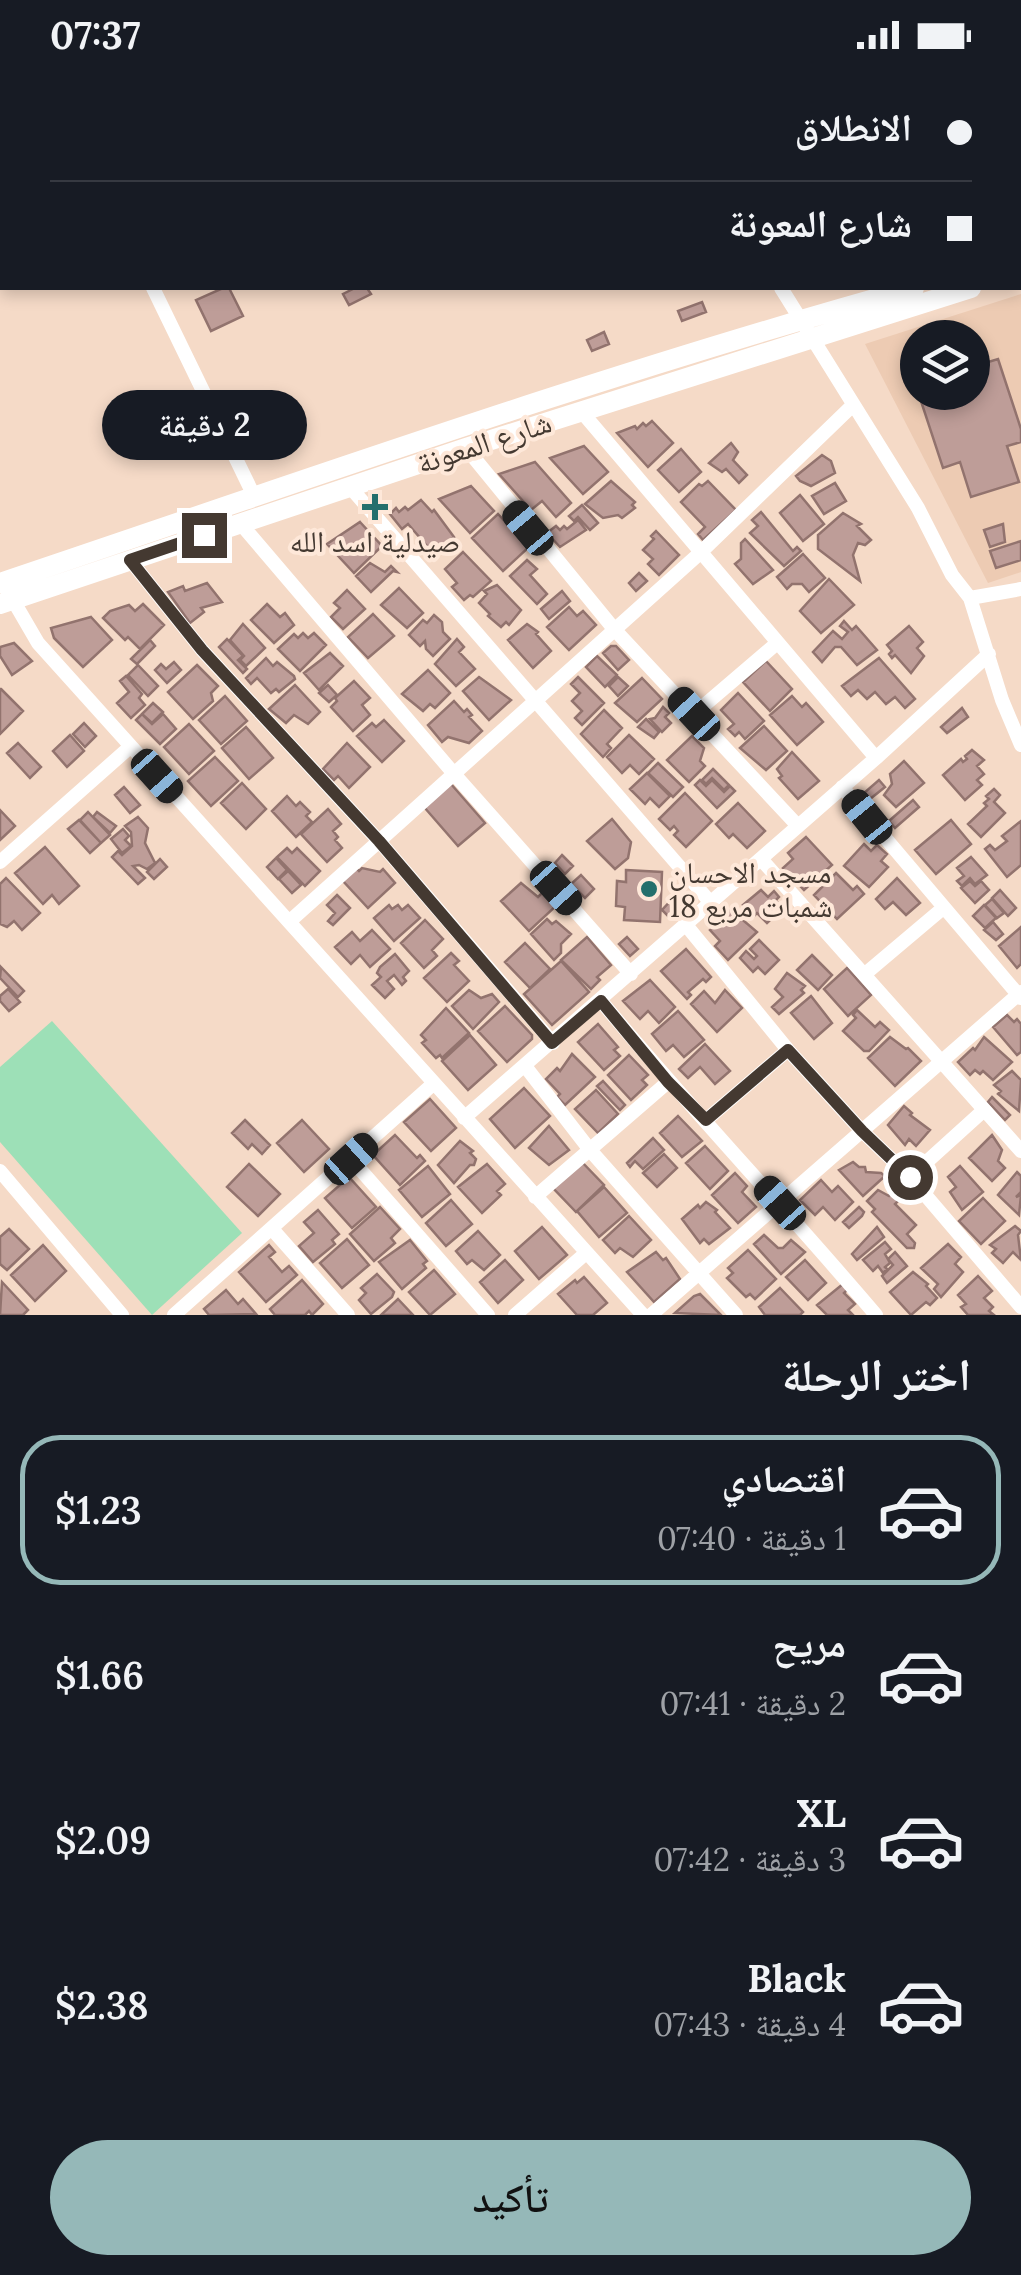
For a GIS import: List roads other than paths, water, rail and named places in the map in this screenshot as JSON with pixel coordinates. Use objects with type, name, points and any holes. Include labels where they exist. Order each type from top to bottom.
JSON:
[{"type":"highway","name":"شارع المعونة","points":[[4,596],[130,560],[581,411],[909,290]]},
{"type":"highway","name":"شارع المعونة","points":[[4,596],[254,496],[805,329],[963,290]]},
{"type":"street","points":[[154,290],[254,496]]},
{"type":"street","points":[[782,290],[918,508],[952,575],[970,598],[1002,700],[1021,745]]},
{"type":"street","points":[[290,922],[700,553],[853,405]]},
{"type":"street","points":[[581,411],[876,758]]},
{"type":"street","points":[[466,448],[614,629],[798,826]]},
{"type":"street","points":[[350,486],[711,903]]},
{"type":"street","points":[[240,522],[454,775],[631,974]]},
{"type":"street","points":[[130,560],[202,650],[379,841],[552,1043]]},
{"type":"street","points":[[970,598],[1021,589]]},
{"type":"street","points":[[4,596],[38,643],[130,747],[643,1315]]},
{"type":"street","points":[[694,714],[776,644]]},
{"type":"street","points":[[464,1118],[876,758],[989,654]]},
{"type":"street","points":[[0,862],[130,747]]},
{"type":"street","points":[[651,1315],[1020,995],[842,786]]},
{"type":"street","points":[[761,858],[1021,1150]]},
{"type":"street","points":[[865,974],[942,908]]},
{"type":"street","points":[[686,925],[788,1050],[910,1177],[1021,1307]]},
{"type":"street","points":[[601,1001],[876,1315]]},
{"type":"street","points":[[706,1120],[788,1050]]},
{"type":"street","points":[[525,1066],[590,1150],[736,1315]]},
{"type":"street","points":[[535,1197],[668,1082]]},
{"type":"street","points":[[174,1315],[433,1084]]},
{"type":"street","points":[[910,1177],[984,1110]]},
{"type":"street","points":[[351,1159],[488,1315]]},
{"type":"street","points":[[0,1171],[122,1315]]},
{"type":"street","points":[[273,1230],[345,1314]]},
{"type":"street","points":[[515,1315],[586,1252]]},
{"type":"place","name":"صيدلية اسد الله","points":[[375,507]]},
{"type":"place","name":"مسجد الاحسان شمبات مربع 18","points":[[649,889]]}]
